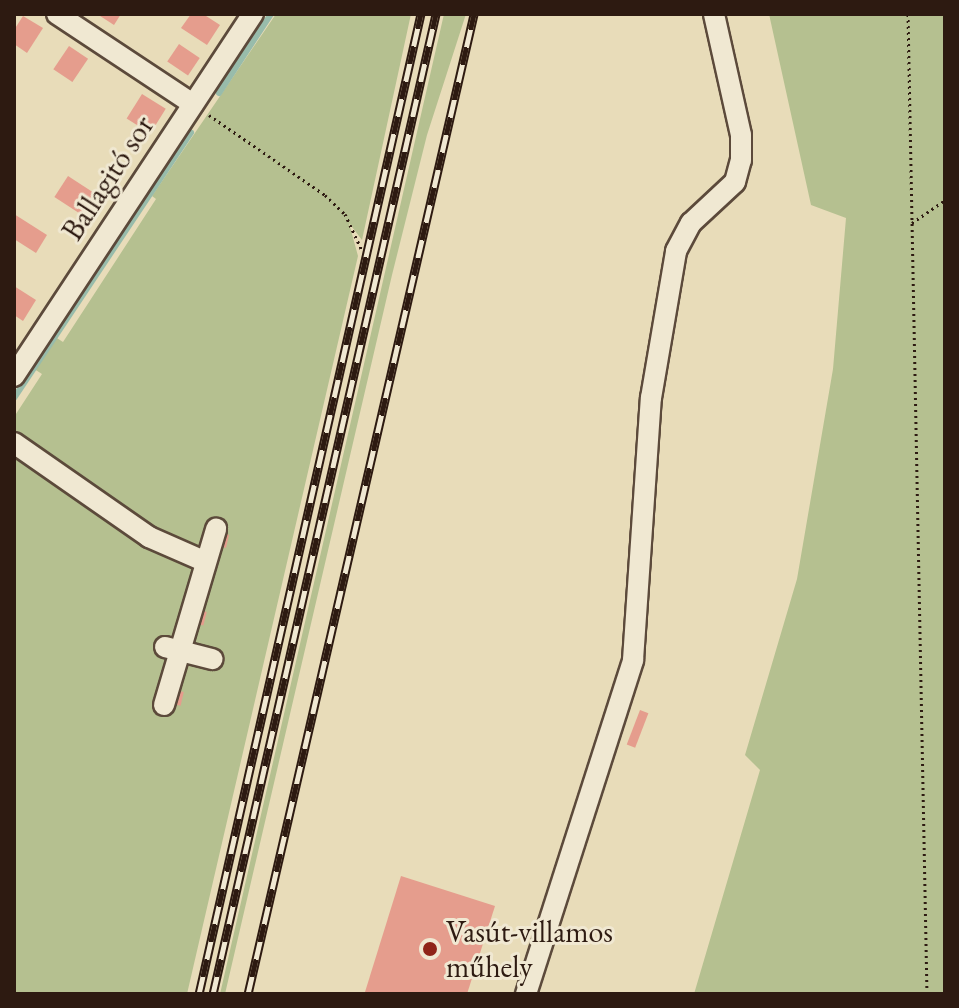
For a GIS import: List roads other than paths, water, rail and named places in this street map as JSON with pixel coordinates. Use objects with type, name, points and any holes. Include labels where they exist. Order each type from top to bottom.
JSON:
[{"type":"street","points":[[57,14],[193,104]]},
{"type":"street","name":"Ballagitó sor","points":[[14,376],[253,14]]},
{"type":"street","points":[[526,994],[633,660],[651,398],[676,251],[691,223],[735,182],[741,160],[741,135],[714,14]]},
{"type":"street","points":[[14,443],[207,575]]},
{"type":"street","points":[[164,705],[172,649],[207,575],[216,529]]},
{"type":"street","points":[[172,649],[212,659]]},
{"type":"waterway","points":[[219,93],[271,14]]},
{"type":"waterway","points":[[14,398],[191,133]]},
{"type":"railway","points":[[199,994],[421,14]]},
{"type":"railway","points":[[213,994],[436,14]]},
{"type":"railway","points":[[248,994],[474,14]]},
{"type":"place","name":"Vasút-villamos műhely","points":[[430,949]]}]
